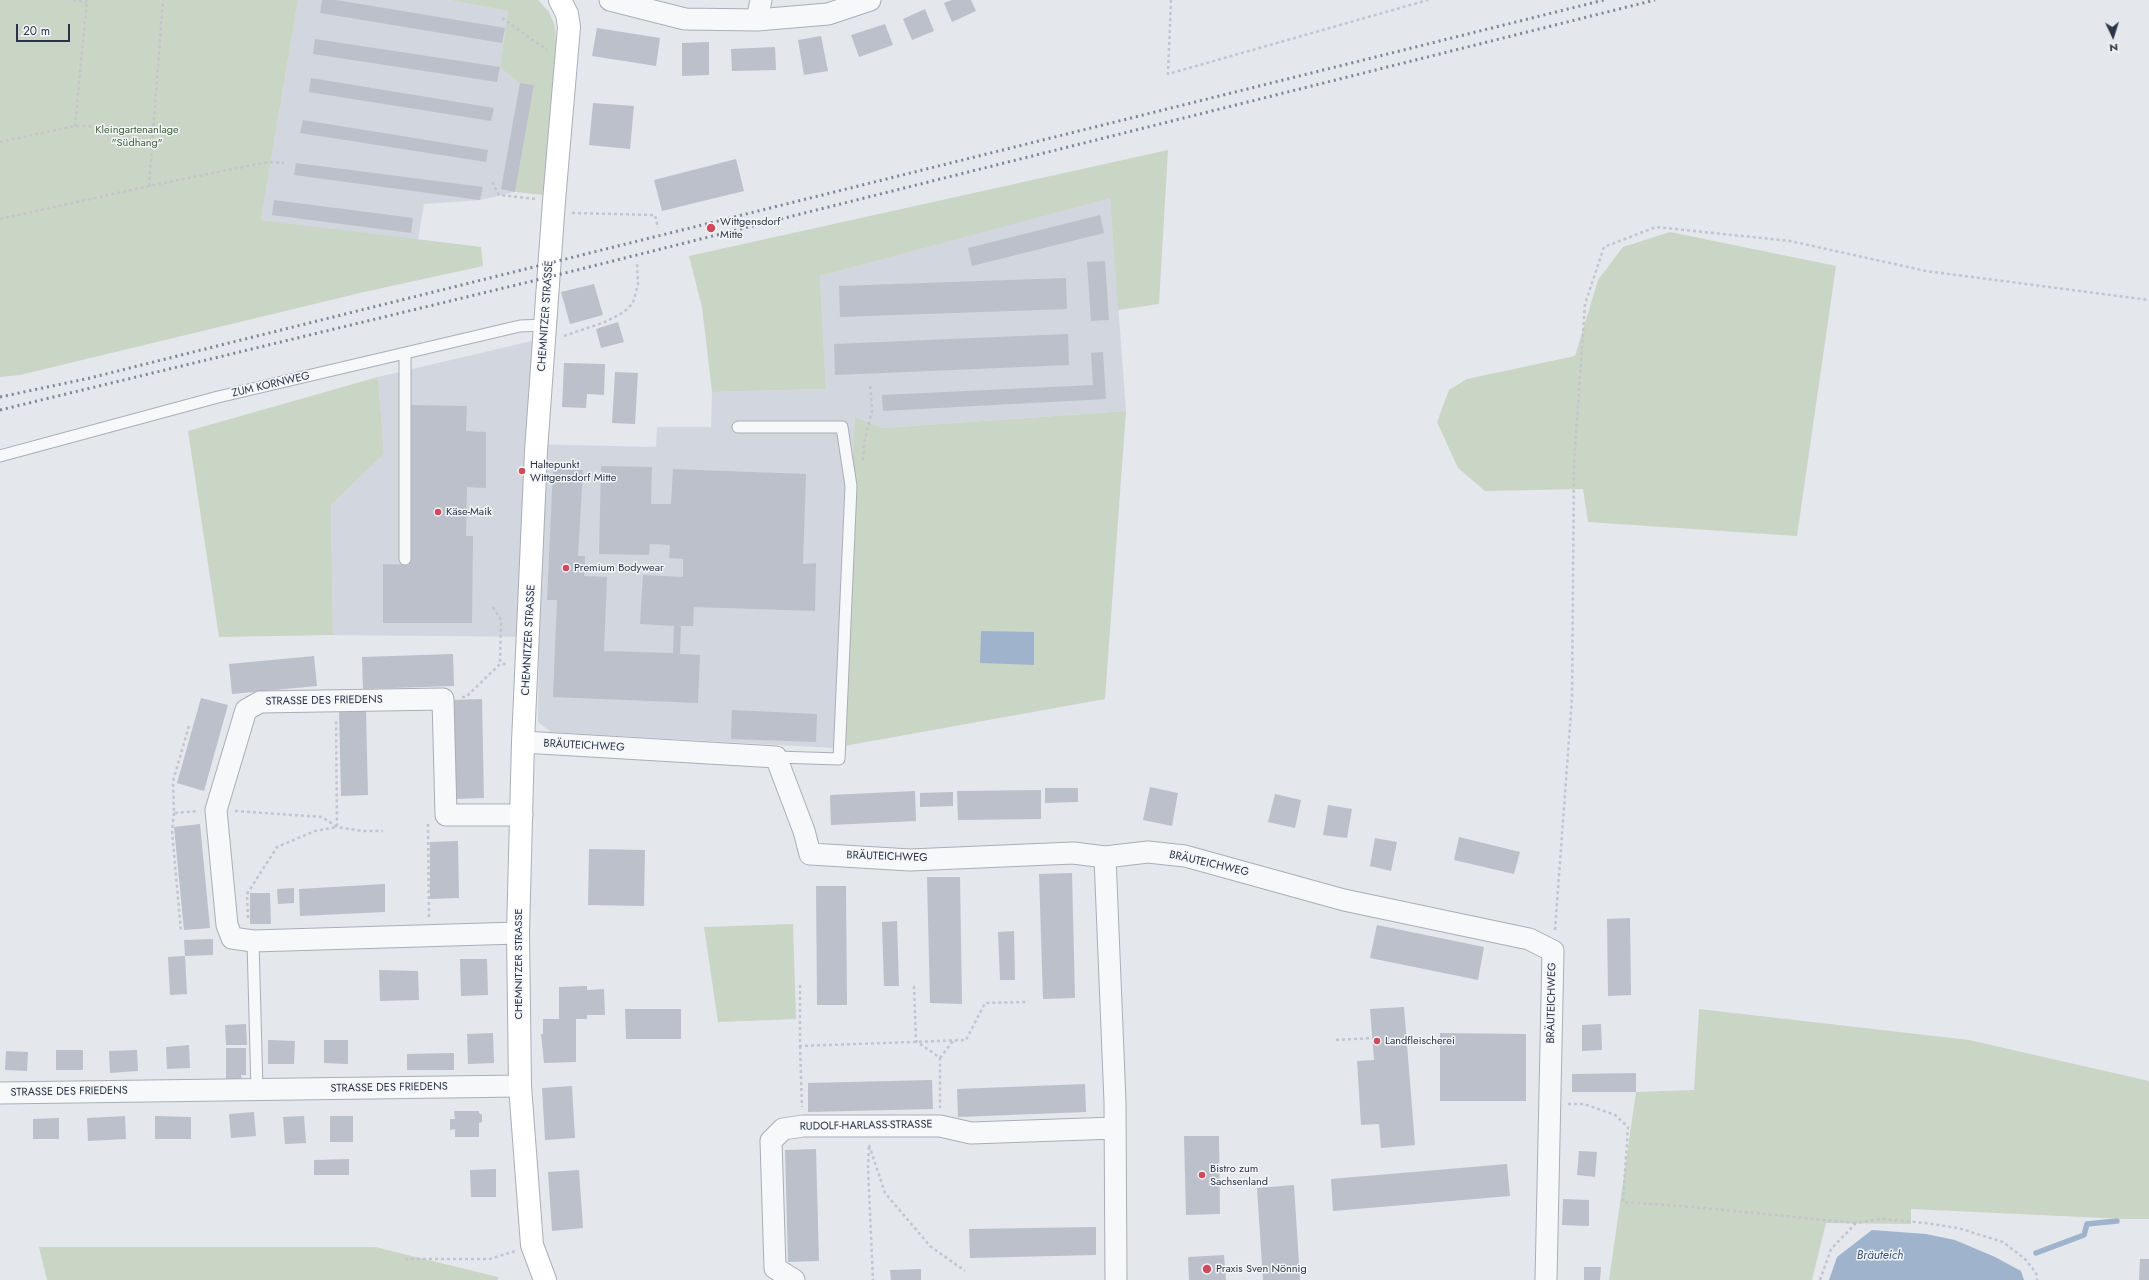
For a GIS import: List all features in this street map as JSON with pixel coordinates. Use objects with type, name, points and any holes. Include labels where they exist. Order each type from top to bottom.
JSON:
[{"type":"street","name":"CHEMNITZER STRASSE","points":[[545,1280],[532,1246],[520,1086],[518,933],[523,742],[528,664],[536,451],[553,207],[569,27],[567,14],[562,0]]},
{"type":"street","points":[[610,0],[685,19],[757,20],[828,14],[870,0]]},
{"type":"street","points":[[757,20],[761,0]]},
{"type":"street","points":[[443,699],[446,816],[522,815]]},
{"type":"street","name":"STRASSE DES FRIEDENS","points":[[443,699],[260,702],[246,710],[216,810],[227,925],[232,938],[251,941],[518,933]]},
{"type":"street","name":"BRÄUTEICHWEG","points":[[523,742],[776,757],[804,831],[810,854],[910,860],[1073,853],[1105,857],[1148,852],[1185,856],[1344,900],[1529,939],[1553,950],[1546,1280]]},
{"type":"street","points":[[1105,857],[1115,1128],[1116,1280]]},
{"type":"street","name":"STRASSE DES FRIEDENS","points":[[0,1093],[520,1086]]},
{"type":"street","name":"RUDOLF-HARLASS-STRASSE","points":[[794,1280],[775,1268],[771,1141],[783,1129],[803,1126],[940,1126],[970,1133],[1115,1128]]},
{"type":"lane","name":"ZUM KORNWEG","points":[[0,456],[218,397],[520,326],[544,334]]},
{"type":"lane","points":[[405,354],[405,559]]},
{"type":"lane","points":[[738,427],[842,427],[851,486],[839,758],[776,757]]},
{"type":"lane","points":[[251,941],[257,1090]]},
{"type":"path","points":[[72,0],[87,1],[75,126]]},
{"type":"path","points":[[149,186],[163,0]]},
{"type":"path","points":[[1171,0],[1168,74],[1428,0]]},
{"type":"path","points":[[502,18],[553,54],[567,56]]},
{"type":"path","points":[[0,142],[75,126],[154,128]]},
{"type":"path","points":[[0,219],[149,186],[268,162],[284,163]]},
{"type":"path","points":[[492,182],[500,195],[553,207],[655,215],[658,228]]},
{"type":"path","points":[[1553,950],[1572,698],[1574,464],[1585,304],[1604,247],[1656,227],[1790,241],[1926,271],[2149,300]]},
{"type":"path","points":[[544,334],[605,322],[624,312],[633,303],[635,296],[638,284],[637,263]]},
{"type":"path","points":[[493,607],[501,620],[500,664]]},
{"type":"path","points":[[443,699],[466,697],[500,664],[528,664]]},
{"type":"path","points":[[336,712],[337,827]]},
{"type":"path","points":[[181,931],[172,831],[174,812],[173,781],[189,726]]},
{"type":"path","points":[[174,812],[216,810],[322,817],[337,827]]},
{"type":"path","points":[[428,820],[429,935]]},
{"type":"path","points":[[251,941],[247,894],[277,847],[315,831],[337,827],[362,831],[383,831]]},
{"type":"path","points":[[800,985],[800,1046],[803,1126]]},
{"type":"path","points":[[914,986],[916,1042]]},
{"type":"path","points":[[800,1046],[966,1040],[985,1003],[1026,1002]]},
{"type":"path","points":[[1336,1040],[1372,1038]]},
{"type":"path","points":[[940,1126],[940,1058],[953,1040]]},
{"type":"path","points":[[916,1042],[940,1058]]},
{"type":"path","points":[[1550,1103],[1584,1104],[1615,1115],[1628,1127],[1623,1202],[1692,1207],[1856,1223],[1882,1219],[1926,1223],[1958,1228],[2003,1242],[2025,1259],[2036,1273],[2037,1280]]},
{"type":"path","points":[[873,1280],[868,1168],[869,1144],[885,1193],[930,1246],[965,1271]]},
{"type":"path","points":[[1820,1280],[1831,1249],[1856,1223]]},
{"type":"path","points":[[405,1259],[490,1259],[532,1246]]},
{"type":"shaded area","points":[[298,0],[449,0],[508,11],[500,67],[534,85],[515,192],[480,200],[424,204],[418,240],[261,220]]},
{"type":"shaded area","points":[[1110,197],[1126,411],[883,428],[855,417],[833,748],[551,732],[538,722],[539,637],[333,635],[331,505],[384,454],[378,377],[532,341],[528,444],[656,447],[657,427],[711,427],[712,392],[826,389],[820,276]]},
{"type":"green space","name":"Kleingartenanlage \"Südhang\"","points":[[0,0],[298,0],[261,220],[481,247],[483,266],[364,292],[20,375],[0,377]]},
{"type":"green space","points":[[449,0],[538,0],[549,12],[555,26],[556,46],[544,195],[515,192],[534,85],[520,83],[500,67],[508,11]]},
{"type":"green space","points":[[1168,150],[1159,304],[1118,310],[1110,198],[820,276],[826,389],[712,392],[702,307],[689,256]]},
{"type":"green space","points":[[1670,232],[1836,266],[1797,536],[1588,522],[1583,489],[1485,491],[1458,468],[1437,422],[1449,390],[1467,379],[1575,356],[1598,280],[1623,247]]},
{"type":"green space","points":[[378,377],[384,454],[331,505],[333,635],[219,637],[188,431]]},
{"type":"green space","points":[[1126,411],[1105,699],[833,748],[855,417],[883,428]]},
{"type":"green space","points":[[793,924],[796,1019],[718,1022],[704,927]]},
{"type":"green space","points":[[1699,1009],[1969,1040],[2149,1081],[2149,1219],[1911,1209],[1911,1224],[1826,1223],[1812,1280],[1609,1280],[1636,1092],[1694,1090]]},
{"type":"green space","points":[[39,1247],[375,1247],[498,1277],[498,1280],[47,1280]]},
{"type":"water","points":[[981,631],[1034,632],[1034,665],[980,663]]},
{"type":"water","name":"Bräuteich","points":[[1872,1230],[1926,1234],[1955,1240],[1995,1257],[2021,1271],[2024,1280],[1829,1280],[1837,1257]]},
{"type":"building","points":[[322,0],[336,0],[505,28],[502,43],[320,13]]},
{"type":"building","points":[[952,0],[971,0],[976,11],[952,22],[944,3]]},
{"type":"building","points":[[925,9],[934,31],[912,40],[903,19]]},
{"type":"building","points":[[885,24],[893,45],[859,57],[851,35]]},
{"type":"building","points":[[597,28],[660,38],[656,66],[592,56]]},
{"type":"building","points":[[821,36],[828,71],[804,75],[798,40]]},
{"type":"building","points":[[315,39],[500,67],[497,82],[313,54]]},
{"type":"building","points":[[709,42],[709,75],[682,76],[682,43]]},
{"type":"building","points":[[775,47],[776,70],[732,71],[731,49]]},
{"type":"building","points":[[311,78],[494,108],[491,121],[309,92]]},
{"type":"building","points":[[520,83],[534,85],[515,192],[501,189]]},
{"type":"building","points":[[593,103],[634,106],[630,149],[589,145]]},
{"type":"building","points":[[303,120],[488,150],[486,162],[300,133]]},
{"type":"building","points":[[736,159],[744,191],[662,211],[654,180]]},
{"type":"building","points":[[296,163],[483,187],[480,200],[294,175]]},
{"type":"building","points":[[274,200],[413,218],[411,233],[272,215]]},
{"type":"building","points":[[1100,215],[1104,233],[972,266],[968,248]]},
{"type":"building","points":[[1105,261],[1109,320],[1091,321],[1087,262]]},
{"type":"building","points":[[1066,278],[1067,309],[840,317],[839,286]]},
{"type":"building","points":[[594,284],[603,315],[570,324],[561,292]]},
{"type":"building","points":[[618,322],[624,342],[601,348],[596,329]]},
{"type":"building","points":[[1068,334],[1069,365],[835,375],[834,344]]},
{"type":"building","points":[[1103,352],[1106,399],[883,411],[882,395],[1093,385],[1091,353]]},
{"type":"building","points":[[564,363],[605,364],[604,395],[587,394],[586,408],[562,407]]},
{"type":"building","points":[[615,372],[638,373],[635,424],[612,423]]},
{"type":"building","name":"Käse-Maik","points":[[411,405],[467,406],[466,431],[486,432],[486,488],[467,487],[466,536],[473,536],[472,623],[383,623],[383,564],[409,565]]},
{"type":"building","points":[[601,466],[652,467],[651,504],[671,504],[673,469],[806,474],[803,564],[816,563],[815,611],[694,607],[693,626],[681,626],[680,654],[700,655],[698,703],[553,697],[557,600],[547,600],[553,469],[583,470],[578,556],[585,556],[584,576],[607,577],[604,651],[673,653],[674,626],[640,624],[643,575],[683,577],[683,559],[669,558],[670,545],[650,544],[649,555],[599,554]]},
{"type":"building","points":[[453,654],[454,686],[363,689],[362,657]]},
{"type":"building","points":[[314,656],[317,686],[232,694],[229,664]]},
{"type":"building","points":[[201,698],[228,705],[204,791],[177,783]]},
{"type":"building","points":[[482,699],[484,798],[455,799],[453,700]]},
{"type":"building","points":[[732,710],[817,714],[816,742],[731,739]]},
{"type":"building","points":[[339,711],[366,711],[368,795],[341,796]]},
{"type":"building","points":[[1150,787],[1178,793],[1172,826],[1143,820]]},
{"type":"building","points":[[1045,788],[1078,788],[1078,802],[1045,803]]},
{"type":"building","points":[[1041,790],[1041,819],[958,820],[957,791]]},
{"type":"building","points":[[915,791],[916,821],[831,825],[830,795]]},
{"type":"building","points":[[953,792],[953,806],[920,807],[920,793]]},
{"type":"building","points":[[1275,794],[1301,800],[1295,828],[1268,822]]},
{"type":"building","points":[[1328,805],[1352,809],[1347,838],[1323,835]]},
{"type":"building","points":[[200,824],[210,928],[184,930],[174,827]]},
{"type":"building","points":[[1459,837],[1520,852],[1514,874],[1454,860]]},
{"type":"building","points":[[1375,838],[1397,842],[1391,871],[1370,866]]},
{"type":"building","points":[[458,841],[459,898],[430,899],[430,842]]},
{"type":"building","points":[[589,849],[645,850],[644,906],[588,905]]},
{"type":"building","points":[[1072,873],[1075,998],[1043,999],[1039,874]]},
{"type":"building","points":[[927,877],[960,877],[962,1004],[930,1003]]},
{"type":"building","points":[[385,884],[385,912],[300,916],[299,889]]},
{"type":"building","points":[[816,886],[846,886],[847,1005],[817,1005]]},
{"type":"building","points":[[294,888],[294,903],[278,904],[277,889]]},
{"type":"building","points":[[250,893],[270,893],[271,924],[250,924]]},
{"type":"building","points":[[1630,918],[1631,995],[1608,996],[1607,919]]},
{"type":"building","points":[[897,921],[899,986],[884,986],[882,922]]},
{"type":"building","points":[[1377,925],[1484,947],[1478,980],[1370,958]]},
{"type":"building","points":[[1014,931],[1015,980],[1000,980],[998,932]]},
{"type":"building","points":[[213,939],[213,955],[185,956],[184,940]]},
{"type":"building","points":[[185,956],[187,994],[170,995],[168,957]]},
{"type":"building","points":[[460,959],[487,959],[488,995],[461,996]]},
{"type":"building","points":[[379,970],[418,971],[419,1000],[380,1001]]},
{"type":"building","points":[[587,986],[587,990],[604,989],[605,1015],[587,1015],[587,1019],[576,1019],[576,1062],[544,1063],[541,1034],[543,1034],[543,1019],[559,1019],[559,987]]},
{"type":"building","points":[[1404,1007],[1415,1145],[1381,1148],[1379,1124],[1361,1125],[1357,1061],[1374,1060],[1370,1009]]},
{"type":"building","points":[[625,1009],[681,1009],[681,1039],[626,1039]]},
{"type":"building","points":[[246,1024],[247,1045],[226,1045],[225,1025]]},
{"type":"building","points":[[1601,1024],[1602,1050],[1582,1051],[1582,1025]]},
{"type":"building","points":[[493,1033],[494,1063],[468,1064],[467,1034]]},
{"type":"building","points":[[1440,1033],[1526,1034],[1526,1101],[1440,1101]]},
{"type":"building","points":[[268,1040],[295,1041],[294,1064],[268,1064]]},
{"type":"building","points":[[324,1040],[348,1040],[348,1064],[324,1063]]},
{"type":"building","points":[[189,1045],[190,1068],[167,1069],[166,1047]]},
{"type":"building","points":[[226,1048],[246,1048],[246,1075],[241,1075],[242,1082],[226,1082]]},
{"type":"building","points":[[56,1050],[83,1050],[83,1070],[56,1070]]},
{"type":"building","points":[[137,1050],[138,1071],[110,1073],[109,1051]]},
{"type":"building","points":[[6,1051],[28,1052],[27,1071],[5,1070]]},
{"type":"building","points":[[454,1053],[454,1070],[407,1070],[407,1054]]},
{"type":"building","points":[[1636,1073],[1636,1092],[1572,1092],[1572,1074]]},
{"type":"building","points":[[932,1080],[933,1109],[808,1112],[808,1083]]},
{"type":"building","points":[[1085,1084],[1086,1112],[958,1117],[957,1089]]},
{"type":"building","points":[[572,1086],[575,1138],[545,1140],[542,1088]]},
{"type":"building","points":[[454,1111],[479,1111],[482,1115],[482,1122],[479,1123],[479,1137],[455,1137],[455,1129],[450,1130],[450,1119],[455,1119]]},
{"type":"building","points":[[254,1112],[256,1136],[231,1138],[229,1114]]},
{"type":"building","points":[[125,1116],[126,1139],[88,1141],[87,1118]]},
{"type":"building","points":[[155,1116],[191,1117],[191,1139],[155,1139]]},
{"type":"building","points":[[304,1116],[306,1143],[285,1144],[283,1117]]},
{"type":"building","points":[[330,1116],[353,1116],[353,1142],[330,1142]]},
{"type":"building","points":[[59,1118],[59,1139],[33,1139],[33,1119]]},
{"type":"building","name":"Bistro zum Sachsenland","points":[[1184,1136],[1219,1136],[1220,1214],[1186,1215]]},
{"type":"building","points":[[816,1149],[819,1261],[788,1262],[785,1150]]},
{"type":"building","points":[[1579,1151],[1597,1152],[1595,1177],[1577,1175]]},
{"type":"building","points":[[349,1159],[349,1175],[314,1175],[314,1160]]},
{"type":"building","points":[[1507,1164],[1510,1196],[1333,1211],[1331,1179]]},
{"type":"building","points":[[496,1169],[496,1197],[471,1197],[470,1170]]},
{"type":"building","points":[[579,1170],[583,1228],[552,1231],[548,1172]]},
{"type":"building","points":[[1294,1185],[1300,1280],[1263,1280],[1257,1188]]},
{"type":"building","points":[[1563,1199],[1589,1200],[1589,1226],[1562,1225]]},
{"type":"building","points":[[1096,1227],[1096,1255],[970,1258],[969,1229]]},
{"type":"building","name":"Praxis Sven Nönnig","points":[[1224,1255],[1226,1280],[1189,1280],[1188,1257]]},
{"type":"building","points":[[2140,1259],[2149,1259],[2149,1280],[2139,1280]]},
{"type":"building","points":[[1584,1267],[1601,1267],[1600,1280],[1584,1280]]},
{"type":"building","points":[[921,1269],[921,1280],[891,1280],[890,1270]]},
{"type":"waterway","points":[[2036,1253],[2084,1235],[2087,1224],[2117,1221]]},
{"type":"railway","points":[[0,397],[90,378],[1604,0]]},
{"type":"railway","points":[[0,410],[549,277],[1655,0]]},
{"type":"place","name":"Wittgensdorf Mitte","points":[[711,228]]},
{"type":"place","name":"Haltepunkt Wittgensdorf Mitte","points":[[522,471]]},
{"type":"place","name":"Käse-Maik","points":[[438,512]]},
{"type":"place","name":"Premium Bodywear","points":[[566,568]]},
{"type":"place","name":"Landfleischerei","points":[[1377,1041]]},
{"type":"place","name":"Bistro zum Sachsenland","points":[[1202,1175]]},
{"type":"place","name":"Praxis Sven Nönnig","points":[[1207,1269]]}]
